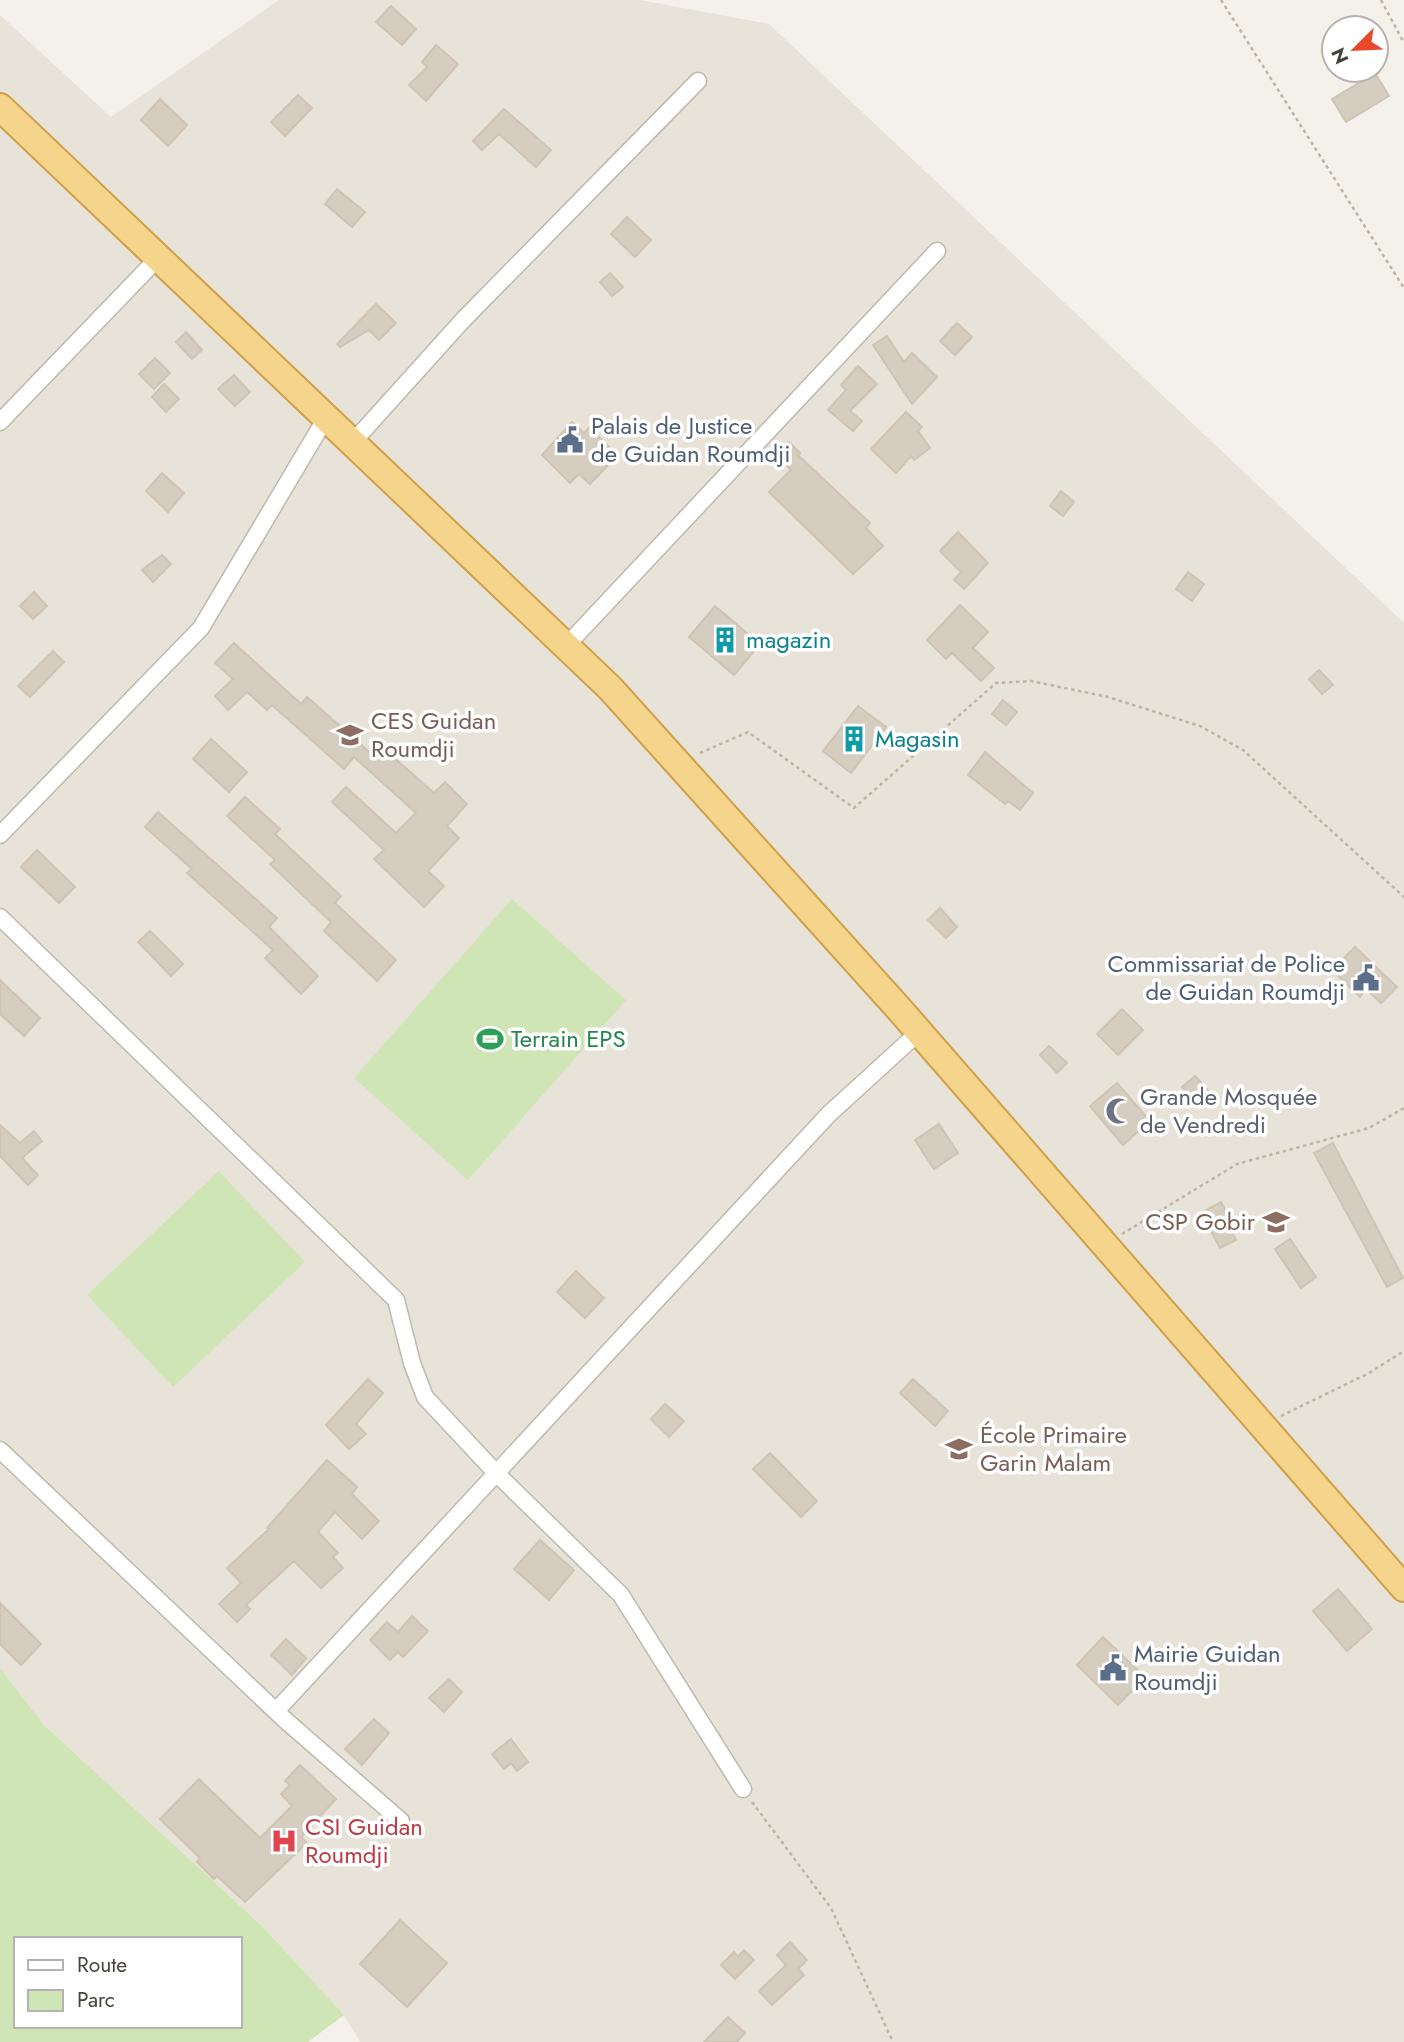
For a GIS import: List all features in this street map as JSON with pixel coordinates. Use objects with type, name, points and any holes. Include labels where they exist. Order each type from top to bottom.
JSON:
[{"type":"highway","points":[[0,107],[354,441],[610,688],[919,1032],[1404,1588]]},
{"type":"street","points":[[354,441],[463,320],[698,82]]},
{"type":"street","points":[[566,646],[937,251]]},
{"type":"street","points":[[0,422],[159,257]]},
{"type":"street","points":[[0,835],[201,628],[327,416]]},
{"type":"street","points":[[0,917],[396,1300],[412,1363],[425,1398],[497,1474],[621,1595],[743,1790]]},
{"type":"street","points":[[276,1711],[829,1114],[919,1032]]},
{"type":"street","points":[[0,1450],[276,1711],[401,1821]]},
{"type":"path","points":[[1222,0],[1404,288]]},
{"type":"path","points":[[1381,0],[1404,43]]},
{"type":"path","points":[[677,763],[748,732],[854,808],[996,683],[1031,681],[1108,696],[1200,726],[1243,750],[1404,897]]},
{"type":"path","points":[[1104,1244],[1237,1164],[1369,1128],[1404,1108]]},
{"type":"path","points":[[1262,1425],[1370,1373],[1404,1351]]},
{"type":"path","points":[[743,1790],[831,1908],[893,2042]]},
{"type":"shaded area","points":[[279,0],[640,0],[769,24],[1404,623],[1404,2042],[360,2042],[344,2015],[263,1927],[44,1725],[0,1669],[0,15],[111,117]]},
{"type":"green space","name":"Terrain EPS","points":[[512,899],[626,1000],[468,1180],[354,1078]]},
{"type":"green space","points":[[219,1171],[305,1262],[173,1387],[87,1295]]},
{"type":"green space","points":[[0,1668],[44,1725],[263,1927],[344,2015],[308,2042],[0,2042]]},
{"type":"building","points":[[391,6],[416,29],[402,45],[376,22]]},
{"type":"building","points":[[436,45],[458,64],[426,101],[409,85],[427,67],[422,62]]},
{"type":"building","points":[[1357,84],[1382,84],[1389,96],[1346,122],[1332,99]]},
{"type":"building","points":[[298,95],[312,108],[285,136],[271,122]]},
{"type":"building","points":[[160,99],[187,125],[168,146],[141,120]]},
{"type":"building","points":[[504,109],[551,150],[536,167],[499,134],[482,150],[473,141]]},
{"type":"building","points":[[337,189],[365,212],[352,227],[325,204]]},
{"type":"building","points":[[627,217],[651,240],[635,257],[611,234]]},
{"type":"building","points":[[610,273],[623,287],[612,296],[600,282]]},
{"type":"building","points":[[376,304],[396,323],[379,340],[369,330],[340,347],[337,344]]},
{"type":"building","points":[[957,323],[972,337],[955,355],[940,341]]},
{"type":"building","points":[[186,332],[202,350],[192,359],[176,342]]},
{"type":"building","points":[[887,336],[904,362],[912,353],[937,377],[912,404],[873,345]]},
{"type":"building","points":[[155,358],[170,373],[154,389],[139,374]]},
{"type":"building","points":[[858,366],[877,384],[850,411],[862,421],[853,431],[828,410],[846,390],[841,385]]},
{"type":"building","points":[[234,375],[250,392],[235,406],[218,389]]},
{"type":"building","points":[[164,384],[179,399],[166,412],[152,397]]},
{"type":"building","points":[[906,412],[922,427],[918,431],[930,448],[914,460],[911,456],[896,473],[871,449]]},
{"type":"building","points":[[572,422],[584,433],[589,428],[618,455],[590,484],[579,474],[570,483],[542,455]]},
{"type":"building","points":[[789,442],[800,453],[798,455],[870,523],[866,528],[883,546],[853,574],[769,492],[791,470],[776,455]]},
{"type":"building","points":[[162,473],[184,493],[168,512],[146,491]]},
{"type":"building","points":[[1061,491],[1074,502],[1063,516],[1050,506]]},
{"type":"building","points":[[958,532],[988,563],[964,589],[954,580],[961,572],[940,551]]},
{"type":"building","points":[[162,555],[171,564],[153,582],[142,570]]},
{"type":"building","points":[[1188,572],[1204,584],[1192,601],[1176,589]]},
{"type":"building","points":[[34,592],[47,606],[33,619],[20,606]]},
{"type":"building","points":[[960,605],[988,632],[973,648],[994,668],[981,681],[952,653],[946,659],[927,640]]},
{"type":"building","name":"magazin","points":[[715,606],[760,644],[734,675],[689,637]]},
{"type":"building","points":[[234,643],[301,704],[307,697],[375,757],[383,748],[434,793],[445,782],[467,804],[447,826],[459,838],[428,871],[444,886],[424,907],[374,859],[384,850],[332,802],[346,787],[396,833],[416,813],[354,757],[344,769],[272,705],[267,710],[247,692],[228,710],[215,696],[233,679],[215,663]]},
{"type":"building","points":[[53,651],[64,662],[30,697],[18,686]]},
{"type":"building","points":[[1319,670],[1333,685],[1322,694],[1309,679]]},
{"type":"building","points":[[1003,700],[1017,712],[1006,725],[992,714]]},
{"type":"building","name":"Magasin","points":[[858,706],[886,727],[851,773],[823,751]]},
{"type":"building","points":[[211,739],[247,772],[229,792],[193,759]]},
{"type":"building","points":[[985,752],[1033,793],[1020,810],[1008,801],[1005,804],[968,775]]},
{"type":"building","points":[[245,797],[280,829],[275,834],[341,896],[335,903],[396,960],[377,981],[324,931],[331,922],[270,864],[275,860],[227,816]]},
{"type":"building","points":[[158,812],[277,918],[269,927],[318,976],[301,994],[265,958],[273,950],[187,873],[192,869],[145,827]]},
{"type":"building","points":[[37,850],[75,887],[59,903],[21,867]]},
{"type":"building","points":[[940,908],[957,927],[946,938],[928,920]]},
{"type":"building","points":[[150,931],[183,964],[171,976],[138,942]]},
{"type":"building","points":[[1355,947],[1397,987],[1381,1003],[1366,989],[1360,997],[1332,970]]},
{"type":"building","points":[[0,980],[40,1018],[24,1036],[0,1014]]},
{"type":"building","points":[[1122,1009],[1143,1030],[1118,1055],[1097,1034]]},
{"type":"building","points":[[1049,1046],[1067,1063],[1057,1073],[1040,1055]]},
{"type":"building","points":[[1195,1076],[1211,1094],[1198,1105],[1182,1087]]},
{"type":"building","points":[[1117,1083],[1150,1121],[1123,1145],[1090,1106]]},
{"type":"building","points":[[939,1124],[958,1153],[934,1169],[915,1140]]},
{"type":"building","points":[[0,1125],[20,1143],[34,1131],[42,1141],[22,1158],[38,1175],[28,1185],[0,1156]]},
{"type":"building","points":[[1333,1143],[1403,1278],[1387,1287],[1314,1153]]},
{"type":"building","points":[[1221,1202],[1234,1226],[1230,1228],[1236,1240],[1220,1248],[1201,1213]]},
{"type":"building","points":[[1290,1239],[1316,1277],[1301,1288],[1275,1249]]},
{"type":"building","points":[[576,1271],[604,1298],[585,1318],[557,1292]]},
{"type":"building","points":[[368,1379],[383,1393],[356,1424],[366,1434],[349,1449],[326,1425]]},
{"type":"building","points":[[913,1379],[948,1411],[935,1426],[900,1393]]},
{"type":"building","points":[[665,1404],[684,1421],[669,1437],[651,1419]]},
{"type":"building","points":[[770,1453],[817,1501],[801,1517],[753,1469]]},
{"type":"building","points":[[327,1460],[357,1487],[352,1494],[379,1521],[362,1539],[335,1512],[318,1532],[338,1553],[333,1557],[343,1568],[321,1588],[294,1561],[246,1605],[250,1609],[237,1622],[219,1604],[241,1583],[227,1568],[269,1529],[267,1528]]},
{"type":"building","points":[[540,1540],[574,1570],[549,1600],[514,1569]]},
{"type":"building","points":[[1338,1589],[1372,1629],[1347,1651],[1313,1611]]},
{"type":"building","points":[[0,1603],[41,1644],[21,1665],[0,1644]]},
{"type":"building","points":[[412,1616],[428,1631],[403,1657],[398,1652],[390,1660],[370,1640],[387,1622],[398,1632]]},
{"type":"building","points":[[1103,1637],[1145,1677],[1118,1705],[1077,1665]]},
{"type":"building","points":[[286,1639],[306,1658],[292,1675],[271,1655]]},
{"type":"building","points":[[449,1679],[462,1692],[444,1712],[429,1698]]},
{"type":"building","points":[[374,1719],[389,1733],[362,1765],[345,1749]]},
{"type":"building","points":[[511,1739],[528,1762],[517,1771],[511,1763],[504,1769],[492,1754]]},
{"type":"building","points":[[300,1765],[336,1799],[301,1837],[307,1843],[245,1902],[217,1876],[214,1879],[197,1862],[200,1858],[160,1819],[199,1779],[260,1838],[292,1806],[281,1794],[290,1785],[285,1781]]},
{"type":"building","points":[[400,1920],[447,1963],[407,2007],[360,1964]]},
{"type":"building","points":[[790,1942],[807,1960],[798,1969],[804,1975],[772,2005],[759,1991],[786,1965],[777,1955]]},
{"type":"building","points":[[744,1950],[754,1960],[735,1979],[721,1965],[734,1952],[738,1957]]},
{"type":"building","points":[[728,2017],[745,2033],[737,2042],[704,2042]]},
{"type":"place","name":"Palais de Justice de Guidan Roumdji","points":[[570,440]]},
{"type":"place","name":"magazin","points":[[725,640]]},
{"type":"place","name":"CES Guidan Roumdji","points":[[350,735]]},
{"type":"place","name":"Magasin","points":[[854,739]]},
{"type":"place","name":"Commissariat de Police de Guidan Roumdji","points":[[1366,978]]},
{"type":"place","name":"Terrain EPS","points":[[490,1039]]},
{"type":"place","name":"Grande Mosquée de Vendredi","points":[[1119,1111]]},
{"type":"place","name":"CSP Gobir","points":[[1276,1222]]},
{"type":"place","name":"École Primaire Garin Malam","points":[[959,1449]]},
{"type":"place","name":"Mairie Guidan Roumdji","points":[[1113,1668]]},
{"type":"place","name":"CSI Guidan Roumdji","points":[[284,1841]]}]
